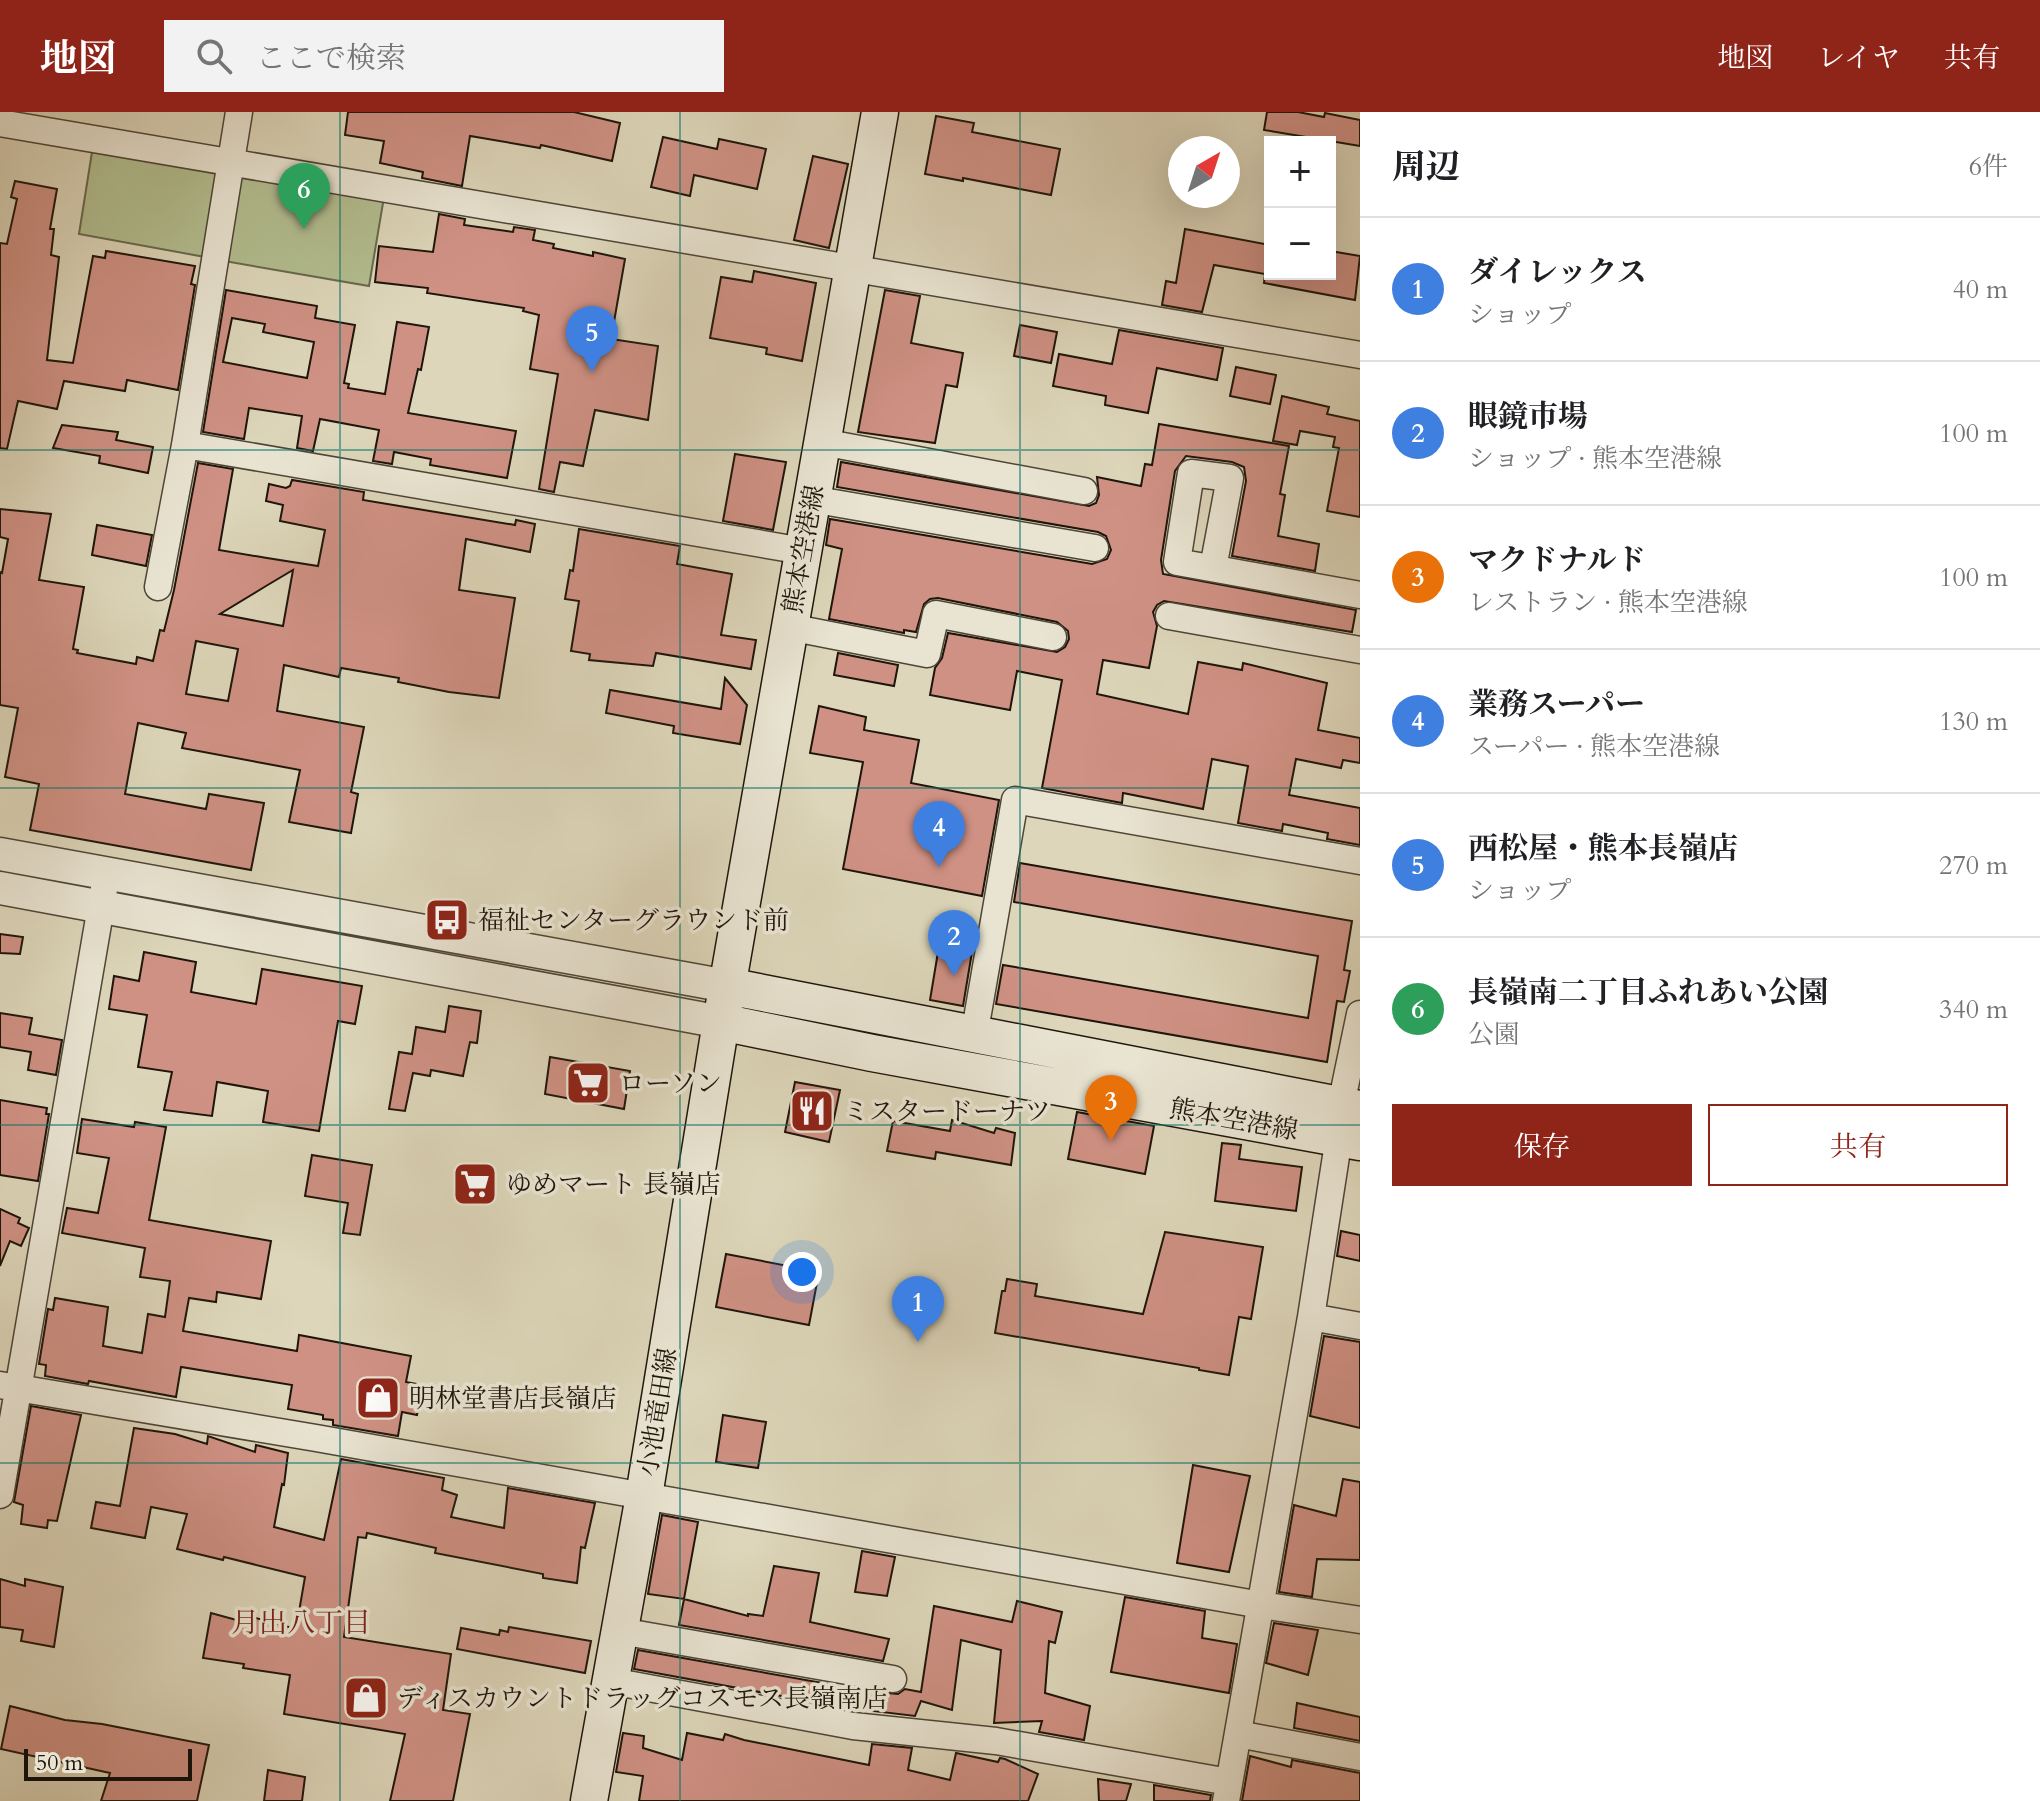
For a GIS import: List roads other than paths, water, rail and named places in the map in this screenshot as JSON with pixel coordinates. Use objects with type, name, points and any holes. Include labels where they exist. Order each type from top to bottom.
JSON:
[{"type":"main road","name":"熊本空港線","points":[[880,112],[721,1022],[872,1053],[1350,1123]]},
{"type":"main road","name":"熊本空港線","points":[[727,986],[974,1036],[1350,1123]]},
{"type":"main road","name":"小池竜田線","points":[[589,1801],[644,1496],[721,1022]]},
{"type":"street","points":[[158,587],[185,445],[239,112]]},
{"type":"street","points":[[0,123],[1360,355]]},
{"type":"street","points":[[822,442],[1084,491]]},
{"type":"street","points":[[185,445],[803,551]]},
{"type":"street","points":[[811,499],[1095,548]]},
{"type":"street","points":[[1213,568],[1360,595]]},
{"type":"street","points":[[789,627],[927,654],[936,614],[1053,637]]},
{"type":"street","points":[[1169,616],[1360,650]]},
{"type":"street","points":[[974,1036],[1015,800],[1360,861]]},
{"type":"street","points":[[0,854],[727,986]]},
{"type":"street","points":[[0,1495],[9,1386],[107,873]]},
{"type":"street","points":[[0,888],[721,1022]]},
{"type":"street","points":[[611,1681],[853,1726],[996,1741],[1228,1792],[1311,1317],[1350,1123],[1360,1014]]},
{"type":"street","points":[[1311,1317],[1360,1326]]},
{"type":"street","points":[[9,1386],[1360,1620]]},
{"type":"street","points":[[620,1631],[893,1679]]},
{"type":"street","points":[[1238,1734],[1360,1757]]},
{"type":"place","name":"長嶺南二丁目ふれあい公園","points":[[304,229]]},
{"type":"place","name":"西松屋・熊本長嶺店","points":[[592,372]]},
{"type":"place","name":"業務スーパー","points":[[939,867]]},
{"type":"place","name":"福祉センターグラウンド前","points":[[447,920]]},
{"type":"place","name":"眼鏡市場","points":[[954,976]]},
{"type":"place","name":"ローソン","points":[[588,1083]]},
{"type":"place","name":"ミスタードーナツ","points":[[812,1111]]},
{"type":"place","name":"マクドナルド","points":[[1111,1141]]},
{"type":"place","name":"ゆめマート 長嶺店","points":[[475,1184]]},
{"type":"place","name":"ダイレックス","points":[[918,1342]]},
{"type":"place","name":"明林堂書店長嶺店","points":[[378,1398]]},
{"type":"place","name":"ディスカウントドラッグコスモス長嶺南店","points":[[366,1698]]},
{"type":"district","name":"月出八丁目","points":[[301,1622]]}]
